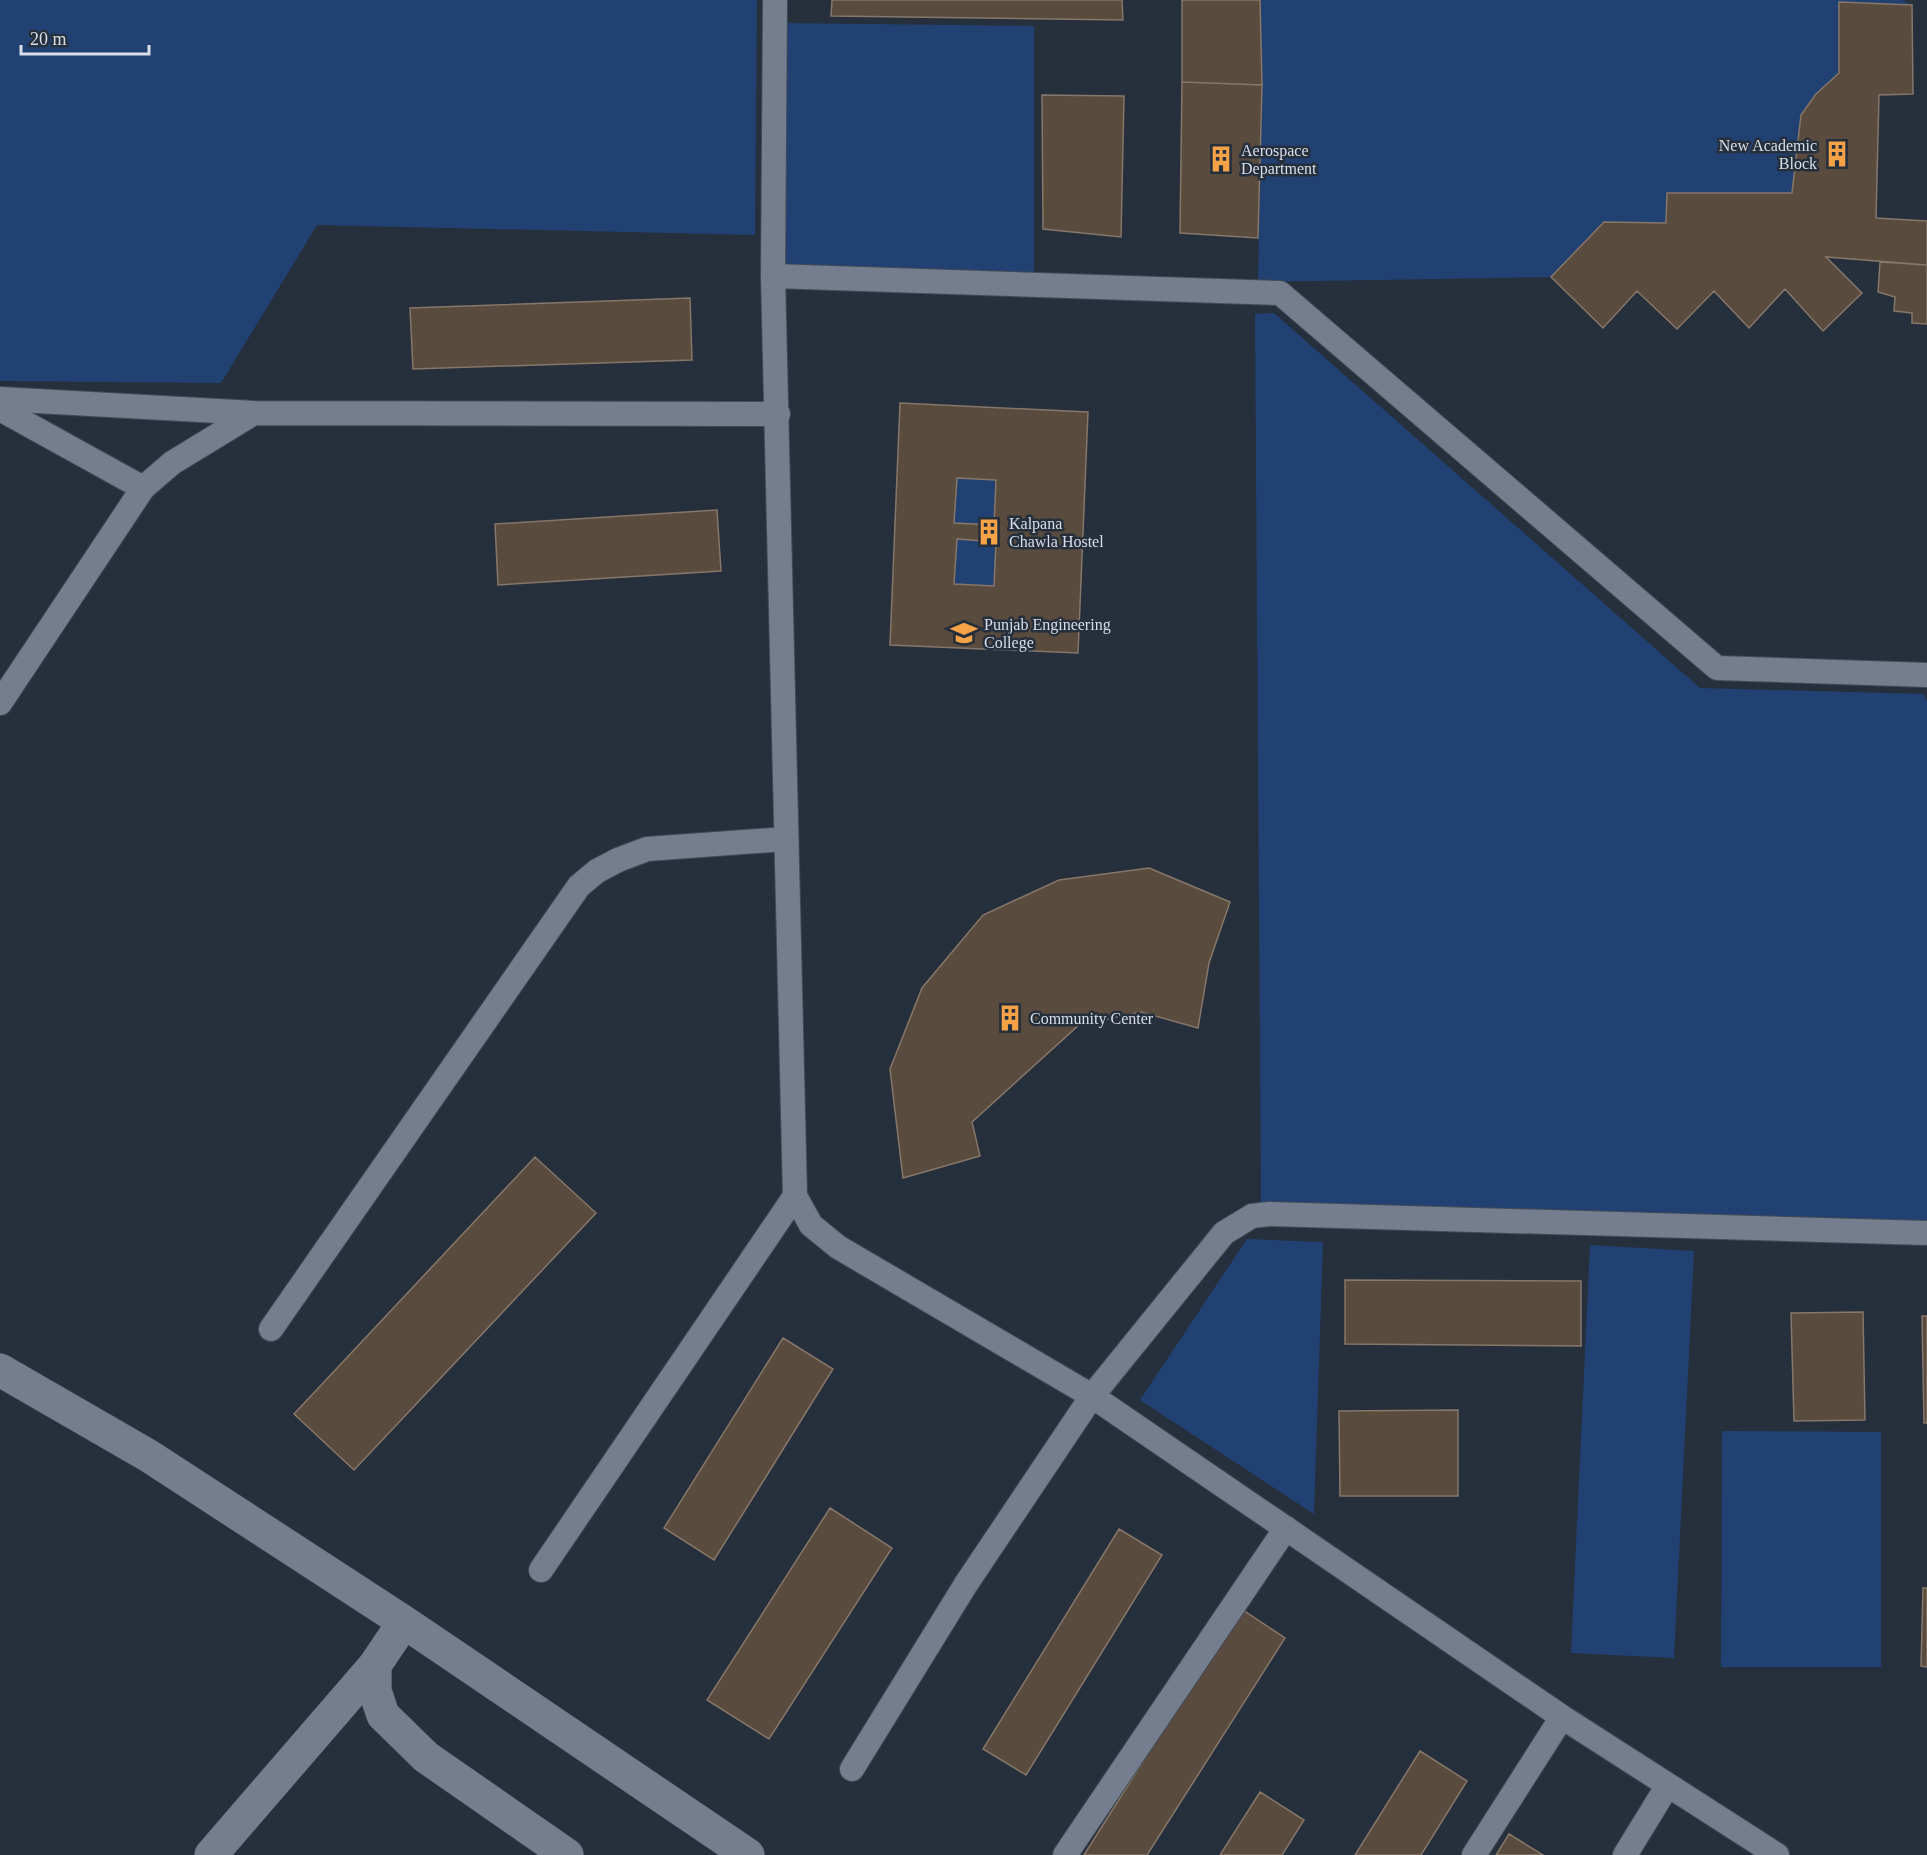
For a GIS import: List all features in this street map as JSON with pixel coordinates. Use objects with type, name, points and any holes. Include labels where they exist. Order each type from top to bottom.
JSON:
[{"type":"street","points":[[0,1370],[149,1456],[404,1622],[748,1855]]},
{"type":"street","points":[[221,1852],[375,1665],[404,1622]]},
{"type":"street","points":[[375,1665],[375,1691],[383,1715],[426,1757],[567,1855]]},
{"type":"lane","points":[[775,0],[774,276],[795,1196],[811,1225],[838,1247],[1092,1396],[1562,1717],[1777,1855]]},
{"type":"lane","points":[[774,276],[1280,293],[1717,668],[1927,675]]},
{"type":"lane","points":[[0,399],[254,413],[778,414]]},
{"type":"lane","points":[[0,409],[143,488]]},
{"type":"lane","points":[[0,703],[143,488],[172,463],[254,413]]},
{"type":"lane","points":[[271,1329],[579,886],[597,871],[647,849],[786,838]]},
{"type":"lane","points":[[541,1570],[795,1196]]},
{"type":"lane","points":[[852,1769],[966,1584],[1092,1396],[1224,1233],[1252,1216],[1269,1214],[1927,1233]]},
{"type":"lane","points":[[1065,1855],[1286,1528]]},
{"type":"lane","points":[[1474,1855],[1562,1717]]},
{"type":"lane","points":[[1625,1855],[1668,1785]]},
{"type":"shaded area","points":[[0,0],[757,0],[755,235],[317,225],[221,383],[0,381]]},
{"type":"shaded area","points":[[1260,0],[1902,0],[1912,5],[1839,2],[1839,73],[1816,94],[1801,115],[1792,193],[1668,193],[1666,223],[1604,222],[1551,277],[1258,282],[1262,85]]},
{"type":"shaded area","points":[[781,23],[1034,26],[1034,276],[778,269]]},
{"type":"shaded area","points":[[1274,313],[1700,688],[1923,694],[1927,701],[1927,1227],[1261,1203],[1255,314]]},
{"type":"shaded area","points":[[957,478],[996,480],[994,525],[954,523]]},
{"type":"shaded area","points":[[957,539],[996,542],[994,586],[955,584]]},
{"type":"shaded area","points":[[1247,1239],[1323,1242],[1314,1514],[1140,1400]]},
{"type":"shaded area","points":[[1590,1245],[1694,1251],[1674,1658],[1571,1653]]},
{"type":"shaded area","points":[[1722,1431],[1881,1432],[1881,1667],[1721,1667]]},
{"type":"building","points":[[832,0],[1122,0],[1123,20],[831,16]]},
{"type":"building","points":[[1182,0],[1260,0],[1262,85],[1182,82]]},
{"type":"building","name":"New Academic Block","points":[[1839,2],[1912,5],[1913,94],[1879,95],[1876,218],[1927,221],[1927,265],[1826,257],[1862,293],[1823,331],[1785,289],[1749,328],[1714,291],[1677,329],[1637,291],[1603,328],[1551,277],[1604,222],[1666,223],[1667,193],[1792,193],[1801,115],[1816,94],[1839,73]]},
{"type":"building","name":"Aerospace Department","points":[[1182,82],[1262,85],[1258,238],[1180,233]]},
{"type":"building","points":[[1042,95],[1124,96],[1121,237],[1043,229]]},
{"type":"building","points":[[1880,262],[1927,265],[1927,324],[1912,323],[1912,313],[1894,311],[1895,297],[1878,292]]},
{"type":"building","points":[[690,298],[692,360],[413,369],[410,308]]},
{"type":"building","name":"Kalpana Chawla Hostel","points":[[900,403],[1088,412],[1078,653],[890,645]],"holes":[[[957,478],[996,480],[994,525],[954,523]],[[957,539],[996,542],[994,586],[954,584]]]},
{"type":"building","points":[[717,510],[721,571],[498,585],[495,524]]},
{"type":"building","name":"Community Center","points":[[1149,868],[1230,902],[1209,963],[1198,1028],[1141,1012],[1079,1025],[972,1122],[980,1156],[903,1178],[890,1069],[922,988],[983,915],[1059,880]]},
{"type":"building","points":[[535,1157],[596,1213],[354,1470],[294,1414]]},
{"type":"building","points":[[1345,1280],[1581,1281],[1581,1346],[1345,1344]]},
{"type":"building","points":[[1863,1312],[1865,1420],[1794,1421],[1791,1313]]},
{"type":"building","points":[[1922,1316],[1927,1316],[1927,1423],[1924,1423]]},
{"type":"building","points":[[783,1338],[833,1369],[714,1560],[664,1528]]},
{"type":"building","points":[[1458,1410],[1458,1496],[1340,1496],[1339,1411]]},
{"type":"building","points":[[830,1508],[892,1548],[769,1739],[707,1700]]},
{"type":"building","points":[[1119,1529],[1162,1555],[1026,1775],[983,1749]]},
{"type":"building","points":[[1923,1588],[1927,1588],[1927,1667],[1921,1666]]},
{"type":"building","points":[[1240,1608],[1285,1638],[1147,1855],[1084,1855]]},
{"type":"building","points":[[1420,1751],[1467,1781],[1421,1855],[1355,1855]]},
{"type":"building","points":[[1260,1792],[1304,1820],[1282,1855],[1220,1855]]},
{"type":"building","points":[[1509,1834],[1543,1855],[1496,1855]]},
{"type":"place","name":"New Academic Block","points":[[1837,154]]},
{"type":"place","name":"Aerospace Department","points":[[1221,159]]},
{"type":"place","name":"Kalpana Chawla Hostel","points":[[989,532]]},
{"type":"place","name":"Punjab Engineering College","points":[[964,633]]},
{"type":"place","name":"Community Center","points":[[1010,1018]]}]
